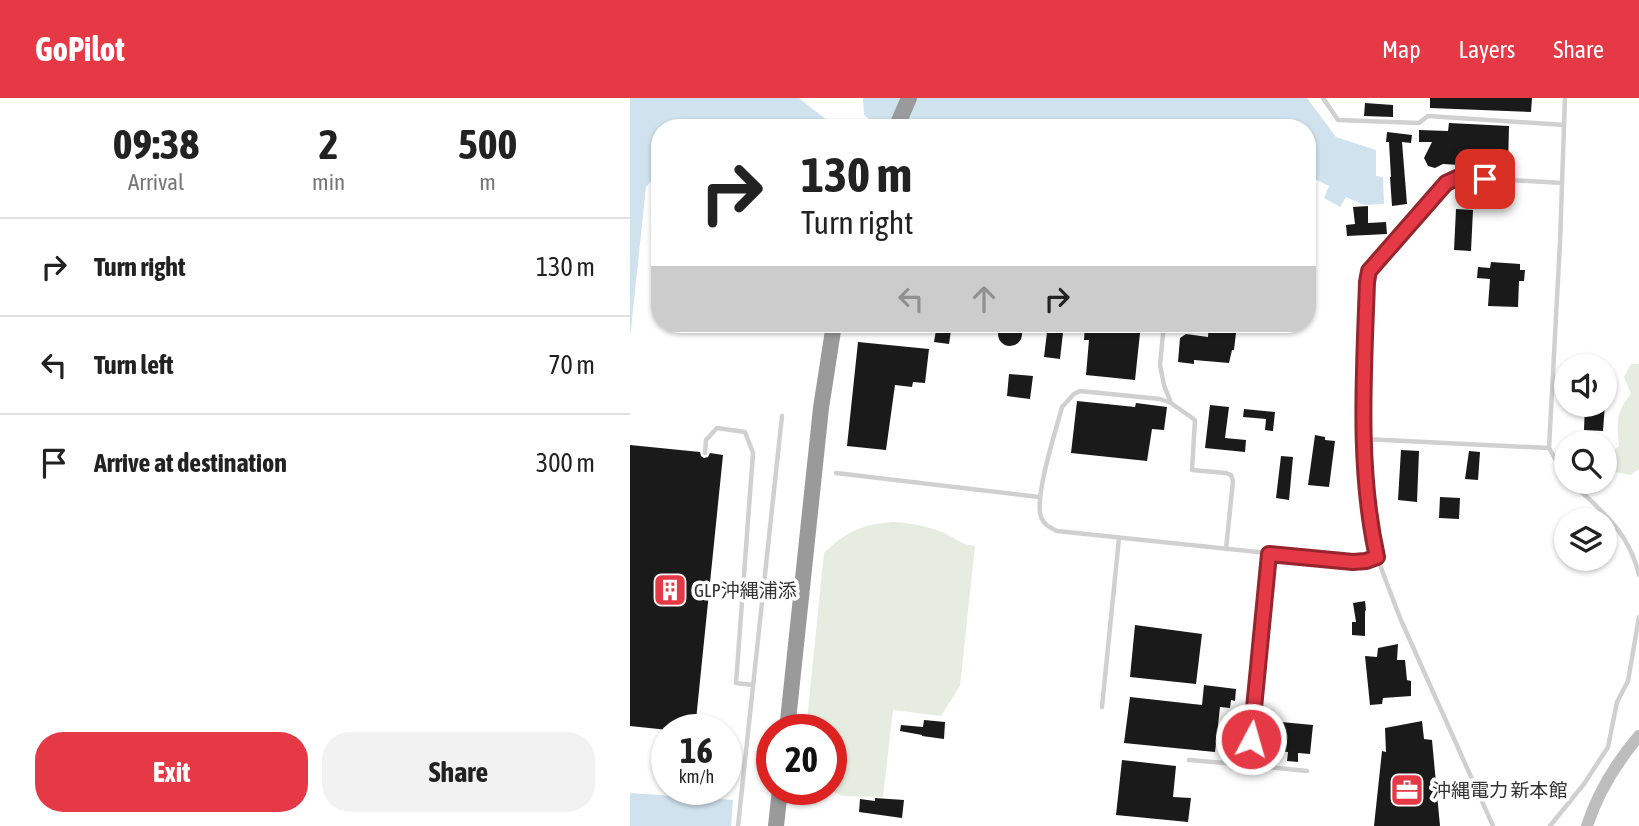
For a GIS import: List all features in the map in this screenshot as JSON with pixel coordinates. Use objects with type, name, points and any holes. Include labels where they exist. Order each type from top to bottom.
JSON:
[{"type":"highway","points":[[900,119],[909,98]]},
{"type":"highway","points":[[789,714],[821,408],[833,333]]},
{"type":"highway","points":[[776,826],[778,805]]},
{"type":"street","points":[[1587,826],[1610,774],[1639,736]]},
{"type":"lane","points":[[1323,98],[1338,120],[1419,123],[1428,116],[1564,125]]},
{"type":"lane","points":[[1554,457],[1549,449],[1565,98]]},
{"type":"lane","points":[[1493,826],[1400,618],[1377,557],[1370,523],[1363,419],[1367,282],[1369,271],[1374,264],[1446,183],[1459,177],[1562,183]]},
{"type":"lane","points":[[1163,333],[1160,365],[1171,403]]},
{"type":"lane","points":[[1226,549],[1233,481],[1231,475],[1226,473],[1192,470],[1195,420],[1171,403],[1160,399],[1080,391],[1074,394],[1062,407],[1039,497],[1041,518],[1046,525],[1057,531],[1269,554],[1353,562],[1377,557]]},
{"type":"lane","points":[[738,826],[782,416]]},
{"type":"lane","points":[[705,453],[706,440],[717,428],[744,432],[752,453],[736,683],[753,685]]},
{"type":"lane","points":[[1364,439],[1549,449]]},
{"type":"lane","points":[[836,473],[1039,497]]},
{"type":"lane","points":[[1584,494],[1616,524],[1625,537],[1639,575]]},
{"type":"lane","points":[[1102,707],[1119,538]]},
{"type":"lane","points":[[1248,765],[1269,554]]},
{"type":"lane","points":[[1549,826],[1584,785],[1608,747],[1617,702],[1628,681],[1639,617]]},
{"type":"lane","points":[[1189,760],[1307,771]]},
{"type":"shaded area","points":[[1631,364],[1639,364],[1639,469],[1630,475],[1617,472],[1618,418],[1631,394],[1624,377]]},
{"type":"shaded area","points":[[893,522],[913,524],[931,528],[962,543],[975,546],[960,686],[941,716],[893,710],[883,797],[847,796],[847,714],[808,714],[824,553],[855,530]]},
{"type":"water","points":[[630,98],[799,98],[825,119],[651,119],[651,181],[646,187],[630,338]]},
{"type":"water","points":[[863,98],[1307,98],[1336,137],[1376,150],[1376,176],[1383,177],[1384,204],[1364,205],[1346,197],[1340,207],[1324,198],[1329,186],[1316,180],[1316,119],[869,119],[864,115]]},
{"type":"water","points":[[630,793],[651,794],[651,805],[733,805],[731,826],[630,826]]},
{"type":"building","points":[[1430,98],[1532,98],[1531,112],[1430,108]]},
{"type":"building","points":[[1365,103],[1393,105],[1393,117],[1364,116]]},
{"type":"building","points":[[1449,123],[1509,126],[1508,168],[1443,164],[1435,168],[1428,166],[1424,158],[1432,142],[1419,142],[1419,130],[1448,131]]},
{"type":"building","points":[[1387,132],[1412,135],[1411,143],[1402,142],[1407,204],[1392,206]]},
{"type":"building","points":[[1368,206],[1368,223],[1386,222],[1387,234],[1347,236],[1346,225],[1355,224],[1353,207]]},
{"type":"building","points":[[1456,209],[1473,210],[1471,251],[1454,250]]},
{"type":"building","points":[[1491,262],[1520,264],[1520,270],[1525,270],[1524,281],[1519,281],[1518,307],[1488,306],[1490,279],[1477,278],[1478,267],[1490,268]]},
{"type":"building","points":[[936,333],[951,333],[949,344],[934,342]]},
{"type":"building","points":[[998,333],[1022,333],[1021,339],[1010,346],[999,339],[998,334]]},
{"type":"building","points":[[1047,333],[1063,333],[1060,359],[1044,357]]},
{"type":"building","points":[[1084,333],[1140,333],[1135,380],[1086,375],[1089,340],[1084,340]]},
{"type":"building","points":[[1208,333],[1236,333],[1229,363],[1194,360],[1194,364],[1178,362],[1180,338],[1186,334],[1208,337]]},
{"type":"building","points":[[858,342],[929,349],[925,383],[913,382],[912,387],[895,385],[886,450],[847,446]]},
{"type":"building","points":[[1009,374],[1033,376],[1030,399],[1007,396]]},
{"type":"building","points":[[1077,401],[1135,407],[1136,403],[1167,407],[1164,430],[1152,429],[1147,461],[1071,453]]},
{"type":"building","points":[[1210,405],[1229,407],[1225,438],[1246,440],[1245,452],[1205,448]]},
{"type":"building","points":[[1244,409],[1275,412],[1273,431],[1265,430],[1266,419],[1243,417]]},
{"type":"building","points":[[1584,417],[1604,417],[1603,431],[1584,430]]},
{"type":"building","points":[[1315,435],[1335,441],[1329,487],[1308,485]]},
{"type":"building","name":"GLP沖縄浦添","points":[[630,445],[700,452],[704,458],[710,453],[723,455],[697,714],[651,714],[651,728],[630,726]]},
{"type":"building","points":[[1401,450],[1419,451],[1417,502],[1398,500]]},
{"type":"building","points":[[1469,451],[1480,452],[1478,480],[1465,479]]},
{"type":"building","points":[[1281,456],[1293,457],[1289,500],[1276,498]]},
{"type":"building","points":[[1440,497],[1460,498],[1459,519],[1439,518]]},
{"type":"building","points":[[1365,601],[1365,636],[1352,635],[1352,622],[1356,622],[1353,603]]},
{"type":"building","points":[[1135,625],[1202,634],[1196,684],[1130,677]]},
{"type":"building","points":[[1398,644],[1397,660],[1405,660],[1407,680],[1411,681],[1411,696],[1383,698],[1382,704],[1370,705],[1365,656],[1377,657],[1378,648]]},
{"type":"building","points":[[1204,685],[1236,689],[1235,701],[1231,700],[1230,708],[1220,707],[1215,752],[1124,743],[1130,697],[1202,705]]},
{"type":"building","points":[[924,720],[945,722],[944,739],[900,731],[901,725],[923,727]]},
{"type":"building","points":[[1270,721],[1313,725],[1310,754],[1298,753],[1298,762],[1287,761],[1288,752],[1266,750]]},
{"type":"building","name":"沖縄電力 新本館","points":[[1422,721],[1424,739],[1432,740],[1440,826],[1374,826],[1382,751],[1386,752],[1385,728]]},
{"type":"building","points":[[1122,760],[1176,766],[1173,797],[1191,798],[1188,822],[1116,815]]},
{"type":"building","points":[[875,798],[904,800],[902,818],[859,812],[860,799],[875,801]]},
{"type":"place","name":"GLP沖縄浦添","points":[[670,590]]},
{"type":"place","name":"沖縄電力 新本館","points":[[1407,790]]},
{"type":"route","points":[[1251,739],[1269,554],[1353,562],[1377,557],[1370,523],[1363,419],[1369,271],[1446,183],[1459,177],[1485,179]]}]
